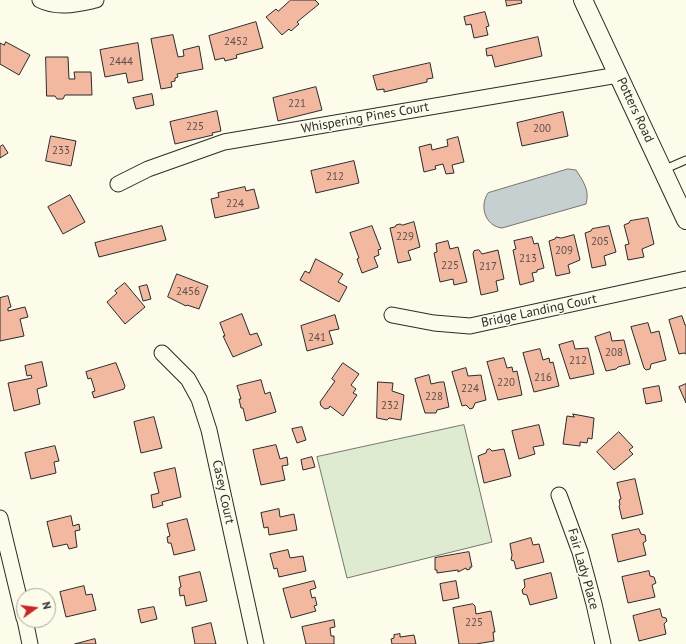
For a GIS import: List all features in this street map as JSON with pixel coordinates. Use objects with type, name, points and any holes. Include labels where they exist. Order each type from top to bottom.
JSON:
[{"type":"street","points":[[40,0],[48,4],[70,6],[96,0]]},
{"type":"street","name":"Potters Road","points":[[583,0],[686,220]]},
{"type":"street","name":"Whispering Pines Court","points":[[118,184],[148,169],[224,142],[618,75]]},
{"type":"street","name":"Bridge Landing Court","points":[[392,314],[434,324],[470,326],[686,279]]},
{"type":"street","name":"Casey Court","points":[[162,354],[188,379],[199,399],[209,430],[256,644]]},
{"type":"street","name":"Fair Lady Place","points":[[559,495],[580,552],[603,644]]},
{"type":"street","points":[[0,518],[17,588]]},
{"type":"street","points":[[26,628],[30,644]]},
{"type":"lane","points":[[663,170],[686,160]]},
{"type":"green space","points":[[464,425],[492,542],[347,578],[317,457]]},
{"type":"shaded area","points":[[568,169],[576,170],[583,182],[587,194],[586,204],[502,228],[491,224],[485,215],[484,204],[488,193]]},
{"type":"building","points":[[291,0],[315,0],[319,4],[297,22],[299,24],[291,31],[289,29],[282,35],[266,17],[276,9],[278,11]]},
{"type":"building","points":[[506,0],[521,0],[522,3],[507,6]]},
{"type":"building","points":[[485,12],[489,26],[486,27],[488,35],[474,38],[471,24],[466,25],[464,17]]},
{"type":"building","points":[[256,22],[263,48],[236,55],[237,58],[225,61],[224,58],[215,60],[209,36]]},
{"type":"building","points":[[173,35],[178,57],[184,56],[183,50],[199,46],[203,69],[177,74],[178,77],[175,78],[175,81],[171,82],[172,87],[161,89],[151,39]]},
{"type":"building","points":[[538,37],[542,56],[495,67],[492,55],[487,56],[486,49]]},
{"type":"building","points":[[6,42],[30,55],[19,75],[0,64],[0,43],[4,45]]},
{"type":"building","points":[[138,43],[143,80],[128,83],[126,73],[105,77],[100,50]]},
{"type":"building","points":[[46,57],[68,57],[69,79],[75,79],[74,72],[91,72],[92,95],[65,95],[63,99],[57,99],[55,96],[47,96]]},
{"type":"building","points":[[430,63],[433,78],[427,79],[427,82],[384,92],[384,89],[377,90],[373,76]]},
{"type":"building","points":[[316,87],[322,110],[278,121],[273,98]]},
{"type":"building","points":[[152,94],[154,105],[136,109],[133,98]]},
{"type":"building","points":[[217,111],[221,131],[212,133],[213,135],[175,144],[170,122]]},
{"type":"building","points":[[563,112],[568,136],[522,146],[517,123]]},
{"type":"building","points":[[51,136],[76,141],[71,166],[46,161]]},
{"type":"building","points":[[458,137],[464,162],[452,165],[454,173],[446,174],[443,164],[435,166],[436,169],[424,172],[419,147],[431,144],[432,150],[448,146],[447,140]]},
{"type":"building","points":[[3,145],[8,153],[0,158],[0,147]]},
{"type":"building","points":[[354,161],[359,183],[316,193],[311,171]]},
{"type":"building","points":[[245,187],[246,191],[254,189],[259,208],[215,218],[211,199],[219,197],[218,193]]},
{"type":"building","points":[[70,195],[85,222],[63,234],[48,207]]},
{"type":"building","points":[[648,218],[654,244],[642,249],[644,257],[628,260],[625,245],[629,244],[624,225],[630,221]]},
{"type":"building","points":[[414,222],[420,247],[408,251],[411,260],[398,263],[390,228],[400,224],[402,225]]},
{"type":"building","points":[[162,226],[166,240],[99,257],[95,243]]},
{"type":"building","points":[[372,226],[381,249],[378,250],[379,255],[374,257],[378,267],[362,273],[357,259],[359,258],[350,233]]},
{"type":"building","points":[[609,226],[616,252],[604,256],[606,265],[592,268],[585,233],[591,231],[592,229]]},
{"type":"building","points":[[574,235],[580,260],[568,265],[570,273],[556,276],[549,241],[555,239],[556,237],[561,238]]},
{"type":"building","points":[[532,237],[534,244],[538,243],[544,268],[532,273],[534,281],[520,285],[513,250],[516,249],[514,241]]},
{"type":"building","points":[[448,241],[450,249],[458,247],[467,282],[454,285],[453,279],[440,282],[434,253],[437,252],[436,244]]},
{"type":"building","points":[[479,250],[482,254],[498,250],[504,279],[496,281],[498,291],[481,295],[473,254],[474,251]]},
{"type":"building","points":[[316,259],[343,274],[338,282],[347,287],[339,302],[300,280],[305,271],[309,273]]},
{"type":"building","points":[[177,274],[208,286],[199,309],[186,306],[168,297]]},
{"type":"building","points":[[125,283],[145,307],[125,324],[107,302],[117,293],[115,291]]},
{"type":"building","points":[[147,285],[151,299],[143,301],[139,287]]},
{"type":"building","points":[[8,296],[11,307],[8,308],[8,311],[25,307],[28,317],[20,319],[24,336],[0,341],[0,298]]},
{"type":"building","points":[[242,314],[250,335],[257,333],[262,345],[233,357],[223,336],[225,336],[220,323]]},
{"type":"building","points":[[335,315],[339,329],[329,331],[333,344],[307,351],[301,326]]},
{"type":"building","points":[[682,316],[686,325],[686,354],[679,354],[669,320]]},
{"type":"building","points":[[648,323],[651,333],[659,331],[666,360],[651,364],[650,369],[646,370],[644,368],[631,327]]},
{"type":"building","points":[[610,332],[612,341],[624,340],[630,364],[606,371],[595,337]]},
{"type":"building","points":[[573,341],[575,349],[588,348],[594,374],[570,379],[559,345]]},
{"type":"building","points":[[540,349],[543,360],[549,358],[550,363],[553,362],[559,386],[534,392],[523,353]]},
{"type":"building","points":[[504,358],[507,368],[512,367],[513,372],[517,371],[522,395],[498,400],[487,362]]},
{"type":"building","points":[[42,362],[47,386],[37,389],[40,404],[14,411],[8,383],[32,378],[31,375],[27,376],[25,366]]},
{"type":"building","points":[[116,363],[125,386],[124,389],[94,398],[92,392],[95,391],[91,378],[88,379],[86,372]]},
{"type":"building","points":[[343,363],[359,374],[351,385],[356,389],[353,393],[357,395],[343,416],[330,406],[329,408],[325,409],[321,406],[320,402],[335,381],[332,379]]},
{"type":"building","points":[[466,368],[468,376],[481,375],[486,400],[475,403],[473,408],[470,409],[466,405],[462,406],[452,372]]},
{"type":"building","points":[[429,375],[431,384],[444,382],[449,407],[437,410],[436,413],[425,413],[415,379]]},
{"type":"building","points":[[261,380],[265,394],[270,392],[276,412],[246,421],[243,408],[241,408],[239,399],[241,399],[237,386]]},
{"type":"building","points":[[378,382],[393,383],[392,391],[404,395],[401,420],[377,418]]},
{"type":"building","points":[[686,384],[686,403],[679,387]]},
{"type":"building","points":[[659,386],[662,401],[646,404],[643,389]]},
{"type":"building","points":[[573,414],[594,418],[592,439],[588,438],[587,443],[580,442],[580,446],[563,444],[567,416],[574,417]]},
{"type":"building","points":[[154,417],[162,448],[141,453],[134,422]]},
{"type":"building","points":[[539,425],[544,445],[533,447],[535,454],[519,459],[512,431]]},
{"type":"building","points":[[302,427],[306,440],[297,443],[292,429]]},
{"type":"building","points":[[619,432],[633,447],[629,450],[633,454],[614,470],[597,452]]},
{"type":"building","points":[[276,445],[280,459],[287,457],[288,465],[282,466],[285,480],[261,485],[253,450]]},
{"type":"building","points":[[55,446],[59,461],[54,462],[56,473],[31,479],[25,453]]},
{"type":"building","points":[[490,449],[492,451],[504,449],[511,476],[484,483],[478,456],[486,453],[487,450]]},
{"type":"building","points":[[312,457],[315,467],[303,470],[301,460]]},
{"type":"building","points":[[175,468],[181,497],[162,502],[163,505],[153,508],[151,495],[159,493],[154,473]]},
{"type":"building","points":[[635,479],[643,514],[622,519],[619,506],[619,500],[621,499],[617,483]]},
{"type":"building","points":[[279,509],[280,517],[294,514],[297,530],[269,535],[268,527],[264,528],[261,513]]},
{"type":"building","points":[[71,516],[73,526],[79,524],[80,530],[75,531],[77,547],[69,549],[67,544],[53,547],[47,522]]},
{"type":"building","points":[[187,519],[195,550],[174,555],[171,543],[168,543],[167,537],[170,536],[167,524]]},
{"type":"building","points":[[639,529],[641,534],[645,535],[646,541],[643,543],[646,555],[618,562],[612,535]]},
{"type":"building","points":[[531,538],[533,545],[539,544],[544,562],[516,569],[514,561],[511,560],[512,555],[510,544]]},
{"type":"building","points":[[288,550],[290,558],[303,556],[306,571],[279,577],[277,568],[274,569],[270,554]]},
{"type":"building","points":[[469,552],[472,567],[470,567],[470,569],[467,570],[466,568],[458,572],[458,570],[437,573],[437,570],[435,570],[435,558]]},
{"type":"building","points":[[649,571],[650,576],[654,577],[656,583],[652,585],[655,597],[628,603],[622,577]]},
{"type":"building","points":[[200,572],[207,601],[186,606],[184,595],[180,596],[179,588],[181,587],[179,577]]},
{"type":"building","points":[[551,573],[557,598],[530,605],[527,595],[523,594],[522,590],[525,587],[524,580]]},
{"type":"building","points":[[314,581],[316,588],[310,590],[312,598],[315,597],[317,605],[314,606],[316,611],[291,618],[283,589]]},
{"type":"building","points":[[456,581],[459,598],[443,601],[440,584]]},
{"type":"building","points":[[84,586],[86,595],[92,594],[96,610],[66,617],[60,592]]},
{"type":"building","points":[[473,604],[475,606],[476,614],[491,611],[495,632],[493,632],[494,641],[476,644],[459,644],[453,608]]},
{"type":"building","points":[[154,607],[157,619],[141,623],[138,610]]},
{"type":"building","points":[[660,609],[662,617],[666,618],[667,621],[664,624],[666,634],[639,641],[633,616]]},
{"type":"building","points":[[334,620],[335,627],[330,628],[331,636],[334,636],[334,644],[306,644],[302,627]]},
{"type":"building","points":[[211,623],[216,644],[195,644],[192,628]]},
{"type":"building","points":[[400,634],[400,637],[414,635],[416,644],[392,644],[391,639],[394,638],[394,635]]},
{"type":"building","points":[[95,639],[96,644],[75,644]]}]
